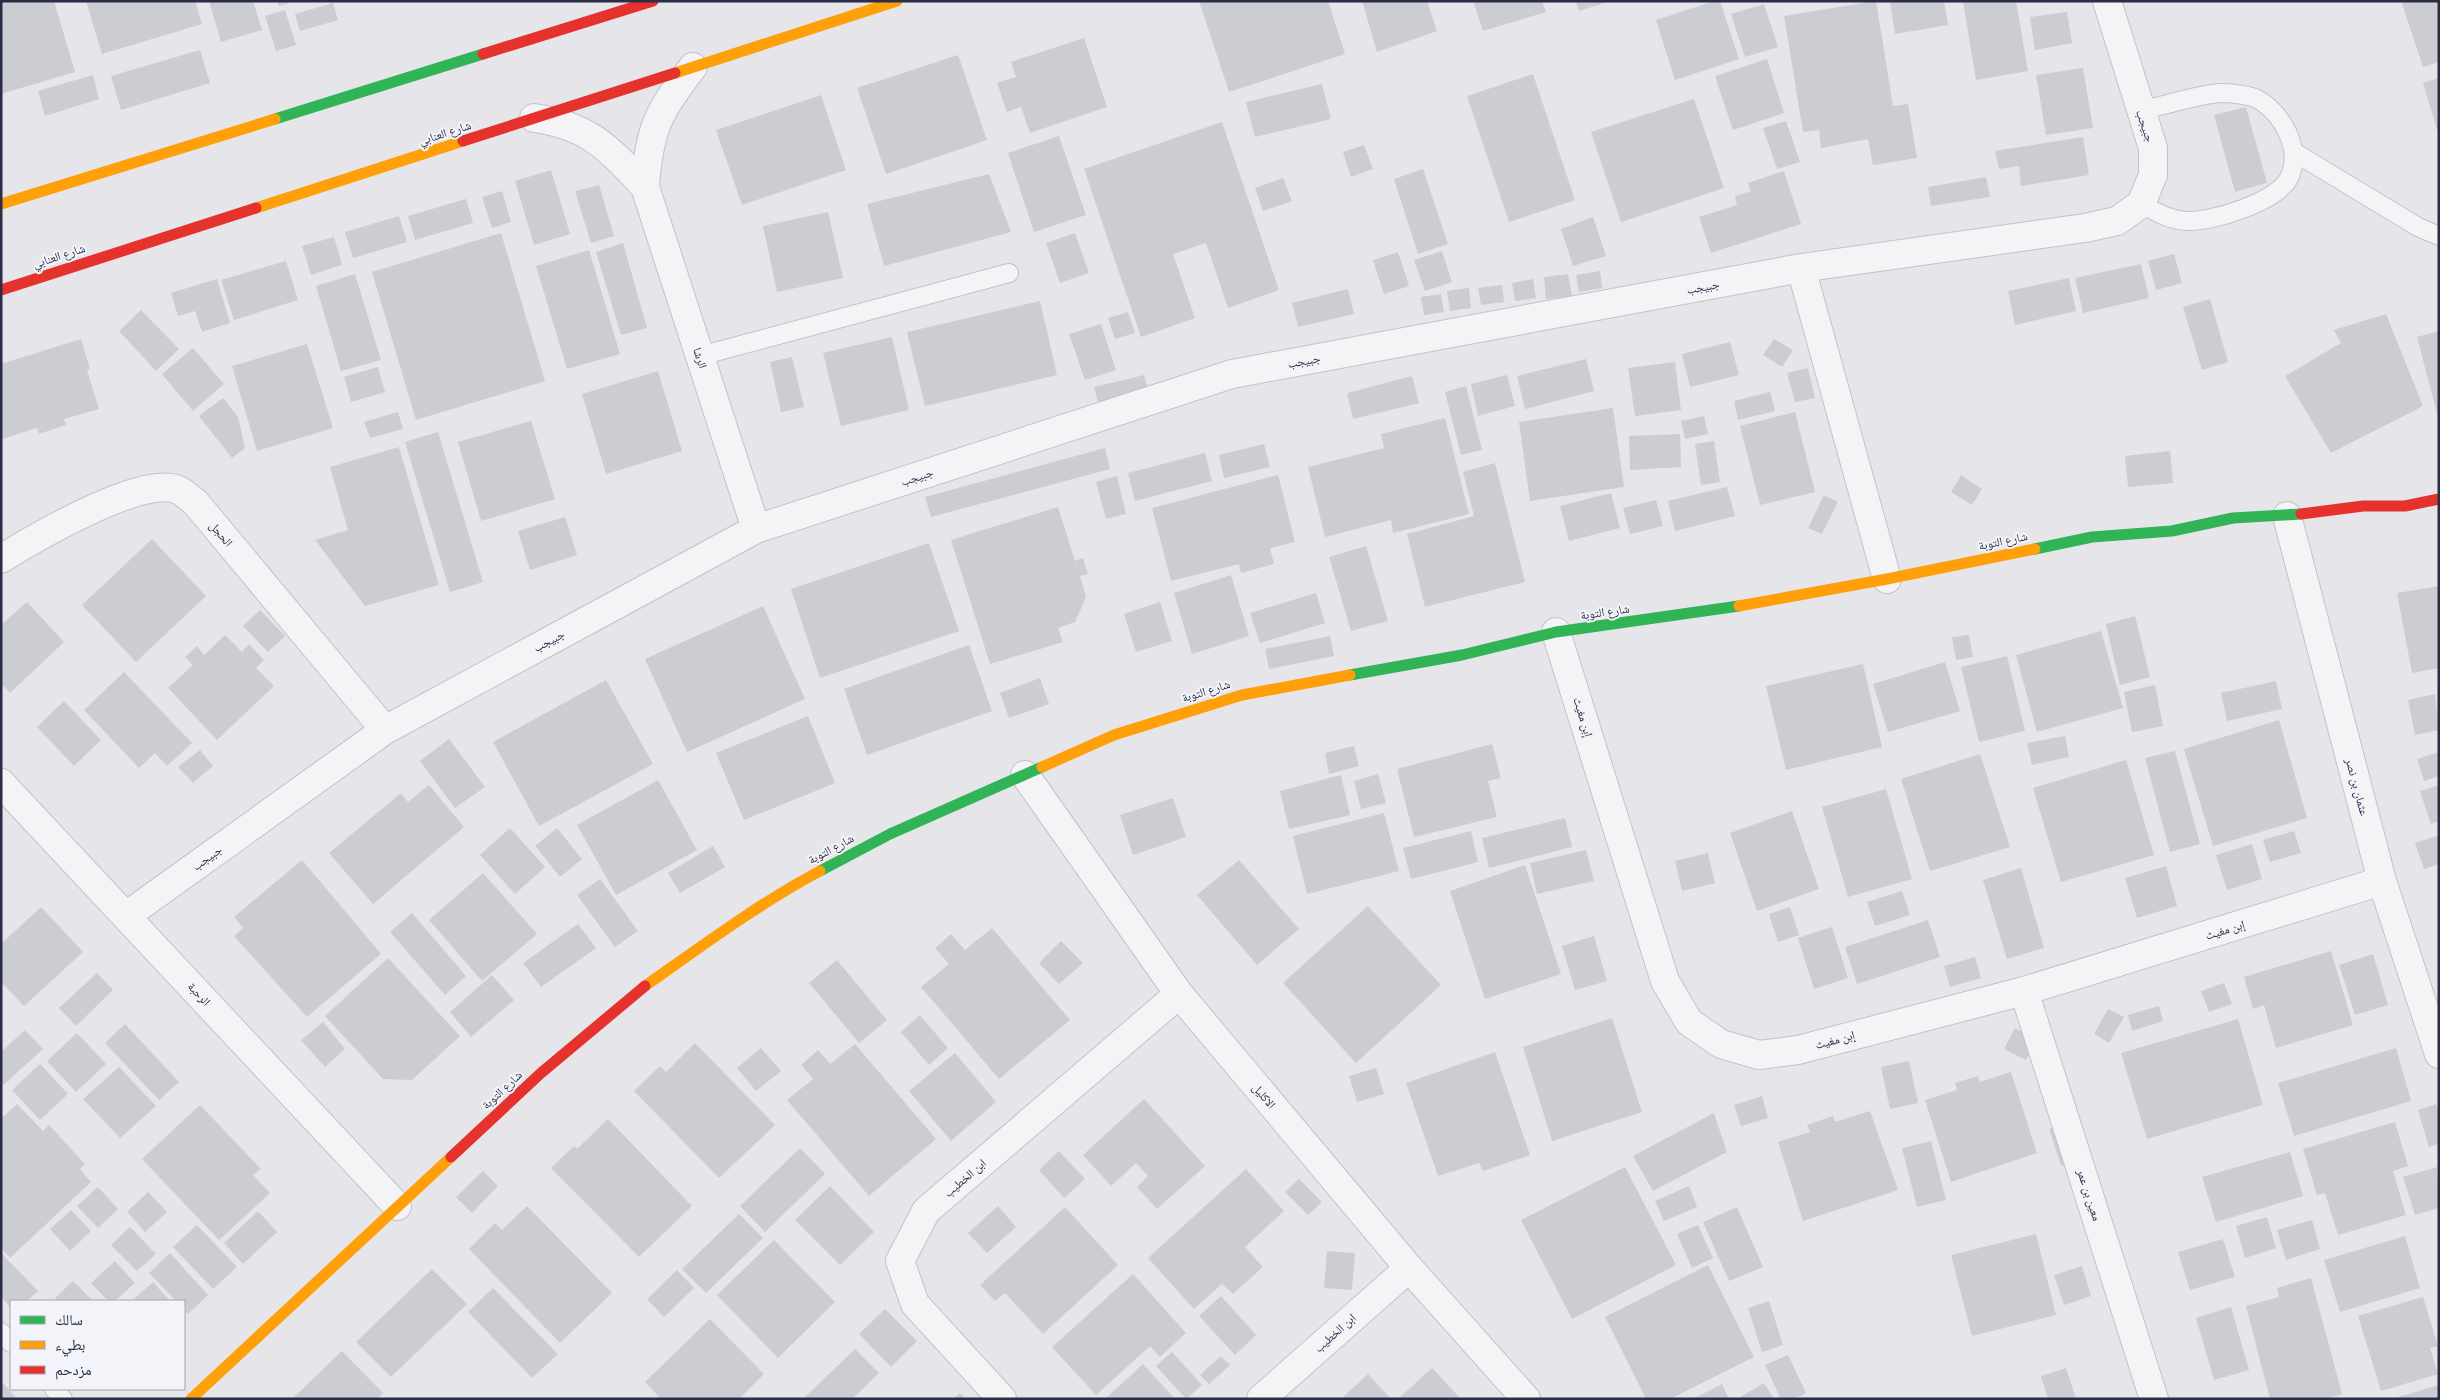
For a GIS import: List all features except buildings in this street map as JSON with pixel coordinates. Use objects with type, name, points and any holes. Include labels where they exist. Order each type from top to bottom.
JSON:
[{"type":"street","points":[[1,204],[653,1]]},
{"type":"street","name":"شارع العنابي","points":[[1,290],[896,1]]},
{"type":"street","name":"جبيجب","points":[[126,916],[386,730],[756,529],[1232,374],[1801,268],[2085,228],[2117,221],[2141,204],[2153,175],[2153,148],[2139,111],[2107,1]]},
{"type":"street","name":"الرشا","points":[[694,67],[660,114],[648,152],[645,187],[756,529]]},
{"type":"street","name":"الرشا","points":[[534,118],[559,122],[581,130],[602,144],[645,187]]},
{"type":"street","points":[[1801,268],[1887,579]]},
{"type":"street","name":"الحجل","points":[[1,559],[54,527],[91,509],[150,489],[176,489],[195,502],[386,730]]},
{"type":"street","name":"شارع التوبة","points":[[191,1399],[396,1206],[541,1073],[636,993],[786,888],[890,834],[1114,735],[1242,695],[1462,655],[1556,632],[1732,607],[1887,579],[2092,537],[2172,530],[2233,518],[2287,516],[2363,506],[2404,506],[2439,499]]},
{"type":"street","name":"عثمان بن نصر","points":[[2287,516],[2382,881],[2439,1054]]},
{"type":"street","name":"إبن مغيث","points":[[1556,632],[1665,981],[1689,1022],[1721,1044],[1759,1055],[1798,1050],[2024,991],[2382,881]]},
{"type":"street","name":"الاكليل","points":[[1025,775],[1179,994],[1409,1268],[1526,1399]]},
{"type":"street","name":"الرحبة","points":[[1,783],[396,1206]]},
{"type":"street","name":"معين بن عمر","points":[[2024,991],[2154,1399]]},
{"type":"street","name":"ابن الخطيب","points":[[1002,1399],[915,1304],[900,1262],[926,1211],[1179,994]]},
{"type":"street","name":"ابن الخطيب","points":[[1261,1399],[1409,1268]]},
{"type":"lane","points":[[2139,111],[2221,93],[2255,98],[2280,118],[2294,152],[2288,179],[2265,200],[2229,214],[2188,221],[2164,217],[2141,204]]},
{"type":"lane","points":[[2294,152],[2418,227],[2439,236]]},
{"type":"lane","points":[[700,356],[1009,273]]},
{"type":"lane","points":[[1,1332],[10,1342]]},
{"type":"traffic: fast","points":[[275,119],[483,54]]},
{"type":"traffic: fast","points":[[2035,549],[2092,537],[2172,531],[2233,518],[2301,514]]},
{"type":"traffic: fast","points":[[1350,675],[1462,655],[1556,632],[1739,606]]},
{"type":"traffic: fast","points":[[820,871],[890,834],[1042,767]]},
{"type":"traffic: slow","points":[[675,73],[897,1]]},
{"type":"traffic: slow","points":[[1,204],[275,119]]},
{"type":"traffic: slow","points":[[256,208],[463,141]]},
{"type":"traffic: slow","points":[[1739,606],[2035,549]]},
{"type":"traffic: slow","points":[[1042,767],[1114,735],[1242,695],[1350,675]]},
{"type":"traffic: slow","points":[[645,986],[752,911],[820,871]]},
{"type":"traffic: slow","points":[[191,1399],[451,1157]]},
{"type":"traffic: jam","points":[[483,54],[653,1]]},
{"type":"traffic: jam","points":[[463,141],[675,73]]},
{"type":"traffic: jam","points":[[1,290],[256,208]]},
{"type":"traffic: jam","points":[[2301,514],[2363,506],[2405,506],[2439,499]]},
{"type":"traffic: jam","points":[[451,1157],[541,1073],[645,986]]}]
